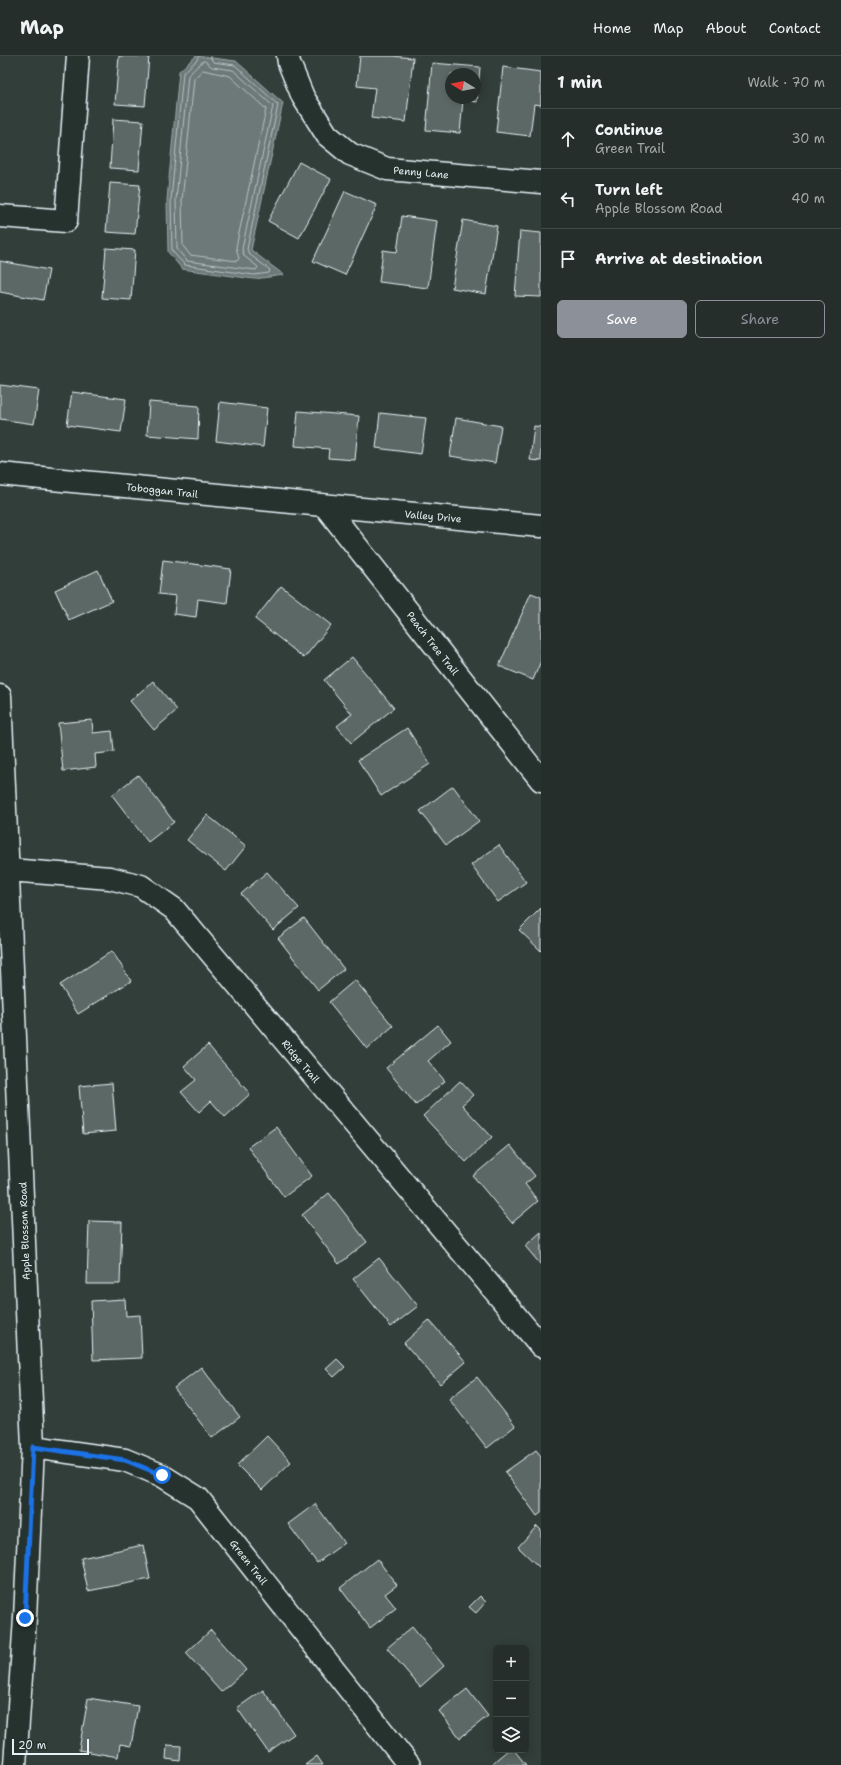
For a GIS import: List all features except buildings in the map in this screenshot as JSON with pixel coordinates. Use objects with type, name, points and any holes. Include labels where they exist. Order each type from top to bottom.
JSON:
[{"type":"street","points":[[0,216],[66,221],[78,56]]},
{"type":"street","name":"Penny Lane","points":[[288,56],[289,63],[303,97],[327,135],[350,154],[387,169],[541,182]]},
{"type":"street","name":"Toboggan Trail","points":[[0,474],[325,506]]},
{"type":"street","name":"Valley Drive","points":[[325,506],[541,526]]},
{"type":"street","name":"Peach Tree Trail","points":[[325,506],[541,780]]},
{"type":"street","name":"Apple Blossom Road","points":[[0,696],[33,1447],[25,1618],[15,1765]]},
{"type":"street","name":"Ridge Trail","points":[[8,870],[110,878],[141,886],[174,909],[541,1346]]},
{"type":"street","name":"Green Trail","points":[[33,1447],[125,1460],[162,1475],[198,1498],[409,1765]]},
{"type":"water","points":[[196,56],[236,61],[283,103],[251,250],[284,275],[254,279],[182,269],[168,252],[167,200],[179,71]]},
{"type":"route","points":[[25,1618],[33,1447],[125,1460],[162,1475]]}]
